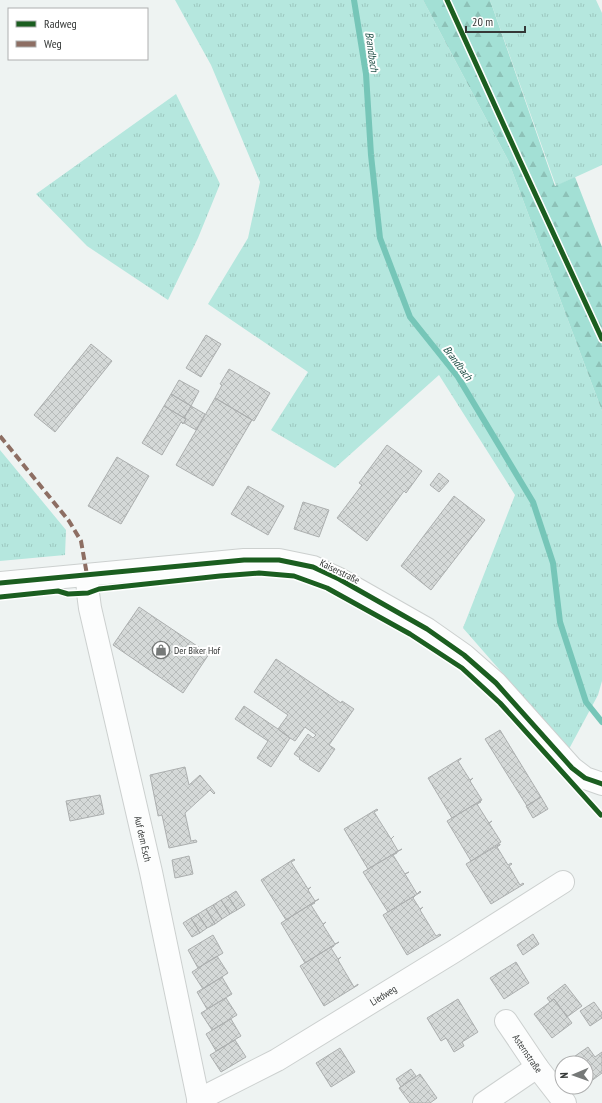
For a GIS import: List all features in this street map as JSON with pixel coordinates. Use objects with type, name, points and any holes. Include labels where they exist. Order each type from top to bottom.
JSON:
[{"type":"street","name":"Kaiserstraße","points":[[0,583],[244,560],[279,560],[313,567],[339,579],[427,629],[464,655],[496,683],[572,768],[585,778],[602,784]]},
{"type":"street","name":"Auf dem Esch","points":[[87,575],[90,608],[151,872],[199,1102]]},
{"type":"street","name":"Liedweg","points":[[199,1102],[278,1060],[563,882]]},
{"type":"street","name":"Asternstraße","points":[[506,1021],[537,1067],[565,1103]]},
{"type":"street","points":[[484,1103],[537,1067]]},
{"type":"green space","points":[[175,0],[423,0],[508,160],[602,411],[602,681],[598,695],[569,749],[463,628],[515,495],[439,375],[335,468],[271,430],[308,372],[208,304],[248,238],[260,182],[211,65]]},
{"type":"green space","points":[[423,0],[490,0],[555,186],[575,177],[602,247],[602,411],[508,160]]},
{"type":"green space","points":[[490,0],[596,0],[602,13],[602,165],[556,186]]},
{"type":"green space","points":[[176,94],[220,184],[198,238],[168,300],[87,246],[36,194]]},
{"type":"green space","points":[[0,450],[66,530],[65,555],[0,561]]},
{"type":"building","points":[[206,335],[221,344],[201,377],[186,368]]},
{"type":"building","points":[[91,344],[112,361],[55,432],[34,415]]},
{"type":"building","points":[[229,369],[270,393],[254,421],[215,398],[222,385],[220,384]]},
{"type":"building","points":[[179,380],[199,391],[191,406],[171,394]]},
{"type":"building","points":[[171,394],[191,406],[184,418],[164,406]]},
{"type":"building","points":[[215,398],[252,420],[213,486],[176,465]]},
{"type":"building","points":[[164,406],[186,419],[183,424],[181,422],[162,455],[142,443]]},
{"type":"building","points":[[191,406],[205,414],[196,430],[184,423],[186,419],[184,418]]},
{"type":"building","points":[[387,445],[422,471],[406,493],[404,491],[367,541],[337,518],[362,485],[359,483]]},
{"type":"building","points":[[117,457],[149,476],[121,524],[88,506]]},
{"type":"building","points":[[439,473],[449,481],[439,492],[430,485]]},
{"type":"building","points":[[248,486],[284,506],[268,535],[231,514]]},
{"type":"building","points":[[454,496],[485,520],[431,590],[401,566]]},
{"type":"building","points":[[303,502],[329,510],[319,537],[294,529]]},
{"type":"building","name":"Der Biker Hof","points":[[139,607],[209,654],[183,693],[113,645]]},
{"type":"building","points":[[276,659],[341,703],[342,701],[354,709],[329,745],[335,749],[319,772],[294,754],[308,734],[313,738],[316,735],[305,727],[295,741],[290,738],[278,729],[288,715],[254,692]]},
{"type":"building","points":[[244,706],[290,738],[271,767],[257,758],[268,741],[235,719]]},
{"type":"building","points":[[500,730],[541,797],[527,806],[485,739]]},
{"type":"building","points":[[461,758],[458,761],[470,780],[473,778],[470,781],[482,800],[452,818],[428,778]]},
{"type":"building","points":[[185,767],[189,785],[200,775],[215,793],[214,794],[210,790],[185,813],[191,841],[196,840],[197,842],[169,848],[162,815],[158,816],[150,775]]},
{"type":"building","points":[[100,795],[104,814],[70,821],[66,801]]},
{"type":"building","points":[[541,797],[548,809],[533,818],[526,806]]},
{"type":"building","points":[[480,801],[481,802],[477,804],[501,842],[471,861],[447,821]]},
{"type":"building","points":[[377,809],[378,810],[374,812],[398,851],[402,849],[368,869],[344,829]]},
{"type":"building","points":[[500,844],[497,847],[508,865],[511,863],[512,864],[509,866],[520,885],[523,883],[524,884],[491,904],[466,864]]},
{"type":"building","points":[[397,852],[393,855],[417,894],[420,891],[421,892],[388,912],[363,872]]},
{"type":"building","points":[[189,856],[193,874],[175,878],[172,860]]},
{"type":"building","points":[[294,859],[295,860],[291,862],[308,889],[311,887],[308,890],[315,901],[319,899],[286,920],[261,880]]},
{"type":"building","points":[[236,891],[245,905],[237,910],[228,896]]},
{"type":"building","points":[[416,895],[413,898],[420,909],[423,907],[420,910],[436,936],[441,935],[407,955],[383,915]]},
{"type":"building","points":[[228,896],[237,910],[230,914],[221,900]]},
{"type":"building","points":[[221,900],[230,914],[222,919],[213,905]]},
{"type":"building","points":[[314,902],[315,903],[311,905],[323,924],[326,922],[323,925],[335,944],[339,942],[305,963],[281,923]]},
{"type":"building","points":[[213,905],[222,919],[215,924],[206,909]]},
{"type":"building","points":[[206,909],[215,924],[207,928],[198,914]]},
{"type":"building","points":[[198,914],[207,928],[200,933],[191,918]]},
{"type":"building","points":[[191,918],[200,933],[192,937],[183,923]]},
{"type":"building","points":[[533,934],[539,944],[523,955],[517,945]]},
{"type":"building","points":[[213,935],[223,953],[198,968],[188,950]]},
{"type":"building","points":[[334,945],[331,948],[338,959],[341,957],[338,960],[354,987],[358,985],[324,1006],[300,966]]},
{"type":"building","points":[[217,956],[228,973],[203,989],[192,972]]},
{"type":"building","points":[[516,962],[529,983],[504,999],[490,978]]},
{"type":"building","points":[[222,977],[232,994],[207,1009],[197,992]]},
{"type":"building","points":[[565,984],[582,1006],[567,1017],[554,999],[550,1002],[547,998]]},
{"type":"building","points":[[226,998],[237,1015],[212,1030],[201,1013]]},
{"type":"building","points":[[458,999],[478,1032],[462,1042],[464,1046],[454,1052],[446,1038],[441,1041],[427,1018]]},
{"type":"building","points":[[554,999],[572,1023],[552,1038],[534,1014]]},
{"type":"building","points":[[594,1002],[602,1013],[602,1018],[590,1026],[580,1011]]},
{"type":"building","points":[[231,1019],[241,1036],[216,1051],[206,1034]]},
{"type":"building","points":[[235,1040],[246,1057],[221,1072],[210,1055]]},
{"type":"building","points":[[588,1047],[594,1055],[577,1055]]},
{"type":"building","points":[[340,1048],[355,1072],[331,1087],[316,1063]]},
{"type":"building","points":[[602,1052],[602,1073],[594,1079],[594,1056],[595,1057]]},
{"type":"building","points":[[411,1069],[416,1076],[401,1087],[396,1079]]},
{"type":"building","points":[[420,1074],[437,1098],[430,1103],[410,1103],[399,1088]]},
{"type":"waterway","name":"Brandbach","points":[[354,0],[366,74],[371,155],[380,238],[410,317],[458,377],[533,502],[553,563],[560,622],[586,702],[602,722]]},
{"type":"marked path","points":[[0,436],[69,521],[81,541],[87,575]]},
{"type":"cycle path","points":[[447,0],[602,339]]},
{"type":"cycle path","points":[[0,583],[244,560],[279,560],[313,567],[339,579],[427,629],[464,655],[496,683],[572,768],[585,778],[602,784]]},
{"type":"cycle path","points":[[0,597],[58,591],[68,594],[88,593],[99,589],[259,573],[294,576],[327,588],[410,634],[462,668],[500,703],[601,815]]},
{"type":"place","name":"Der Biker Hof","points":[[161,650]]}]
